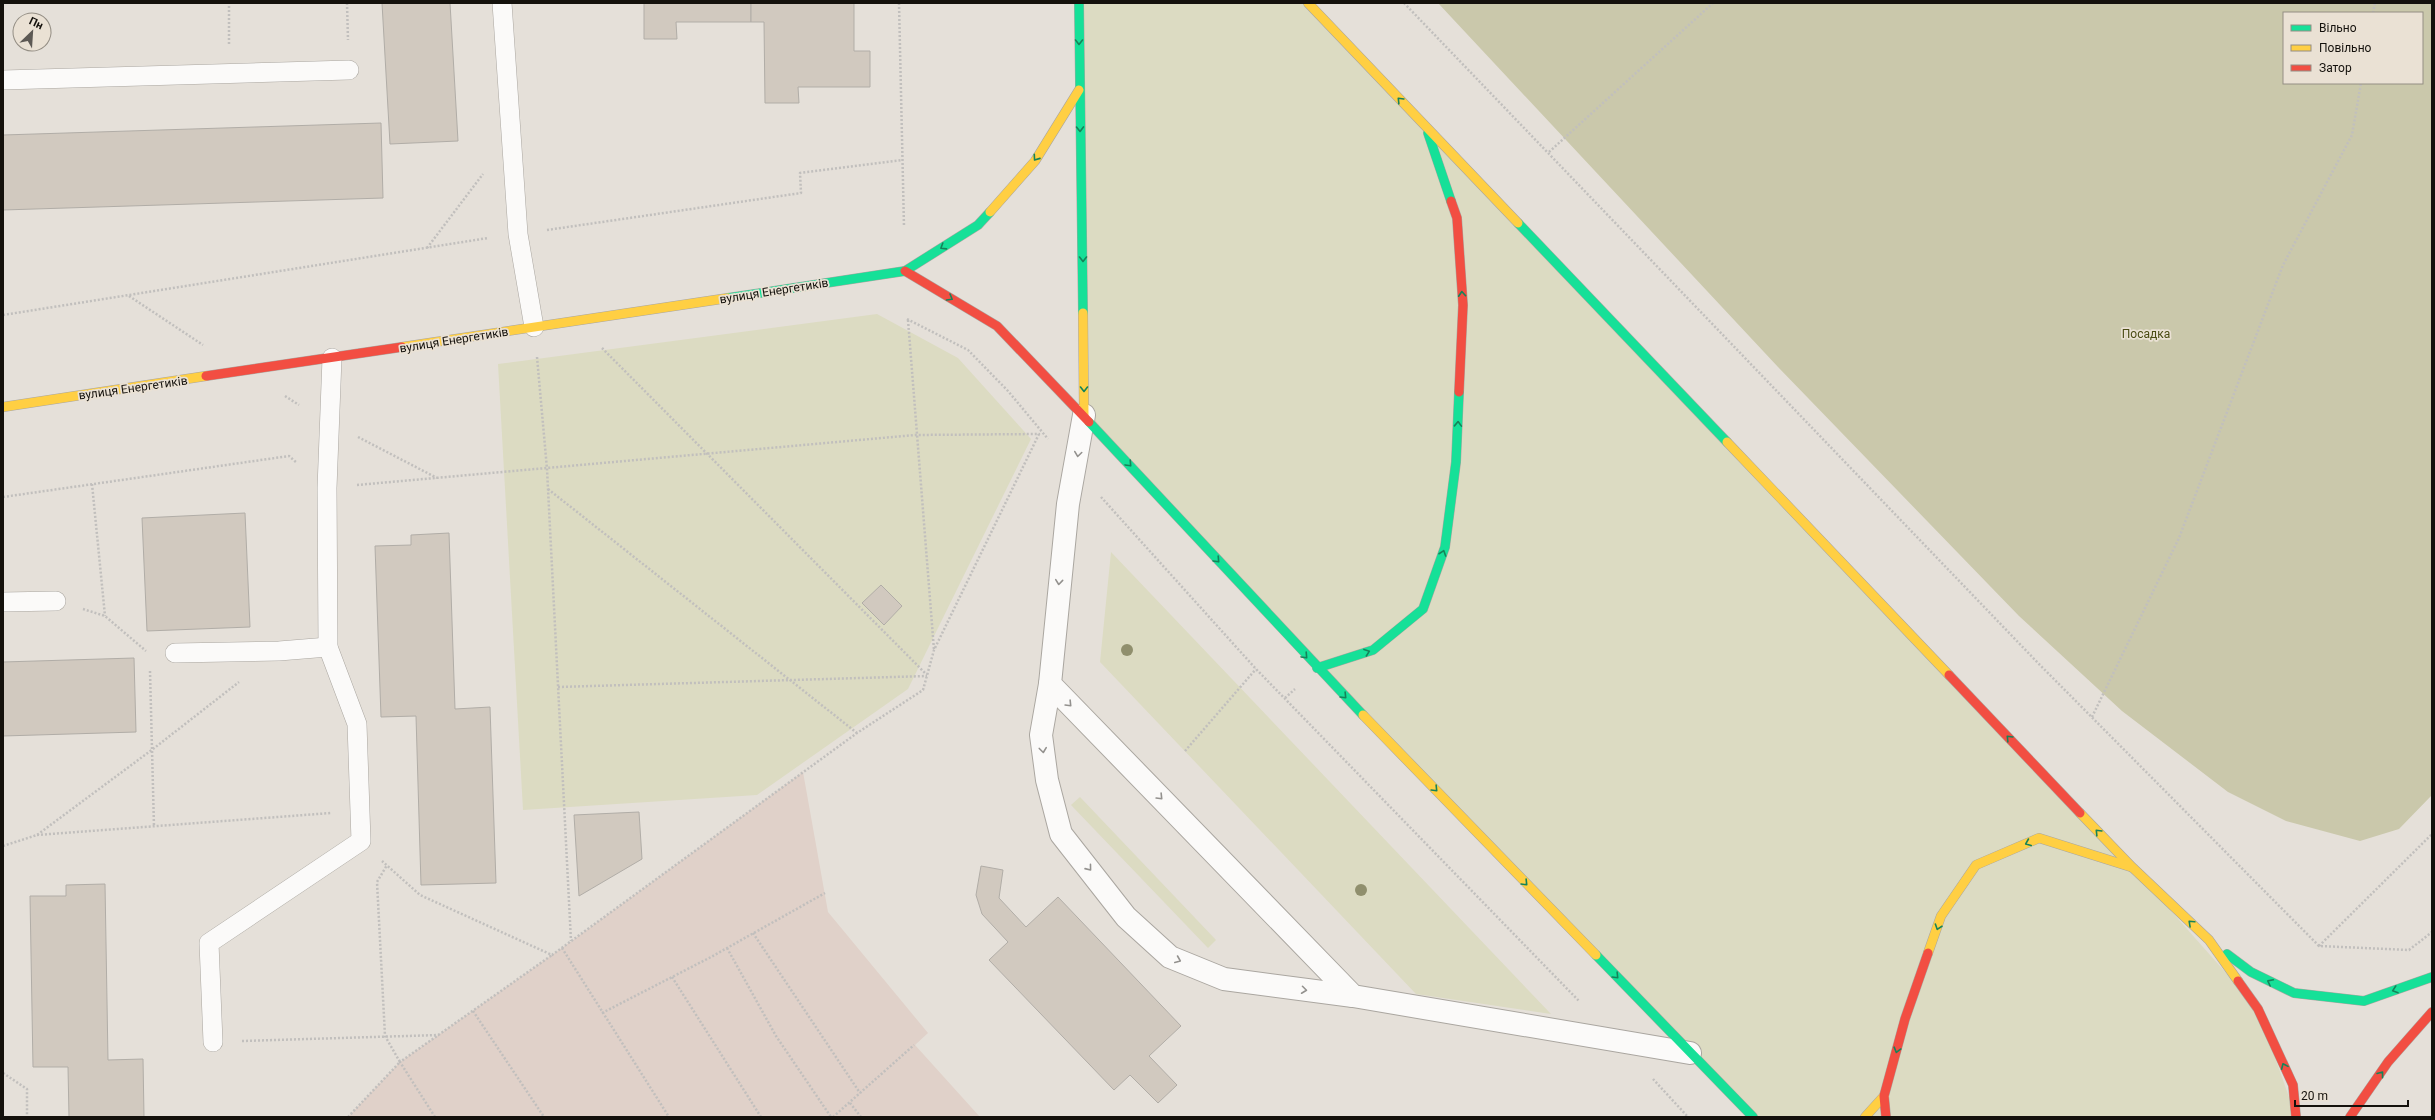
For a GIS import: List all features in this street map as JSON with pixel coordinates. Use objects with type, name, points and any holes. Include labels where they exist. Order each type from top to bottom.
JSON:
[{"type":"main road","points":[[1080,3],[1079,90],[1084,415]]},
{"type":"main road","points":[[1308,3],[2132,867],[2209,940],[2252,972],[2294,994],[2364,1001],[2432,977]]},
{"type":"main road","points":[[1079,90],[1035,161],[978,225],[905,271],[997,326],[1084,415],[1317,668],[1753,1117]]},
{"type":"main road","points":[[1317,668],[1373,650],[1423,609],[1445,547],[1456,462],[1463,305],[1457,218],[1426,128]]},
{"type":"main road","name":"вулиця Енергетиків","points":[[3,407],[905,271]]},
{"type":"main road","points":[[1886,1117],[1884,1096],[1905,1019],[1942,916],[1976,865],[2039,838],[2132,867]]},
{"type":"main road","points":[[2209,940],[2258,1008],[2293,1085],[2296,1117]]},
{"type":"main road","points":[[2350,1117],[2358,1102],[2411,1034],[2432,1012]]},
{"type":"main road","points":[[1865,1117],[1884,1096]]},
{"type":"street","points":[[1084,415],[1076,467],[1068,504],[1050,684],[1041,735],[1047,780],[1061,834],[1126,917],[1170,957],[1224,979],[1353,996],[1690,1053]]},
{"type":"street","points":[[1050,684],[1353,996]]},
{"type":"lane","points":[[502,3],[518,234],[534,327]]},
{"type":"lane","points":[[3,80],[349,70]]},
{"type":"lane","points":[[213,1042],[210,943],[361,841],[358,724],[328,647],[326,488],[332,358]]},
{"type":"lane","points":[[3,602],[56,601]]},
{"type":"lane","points":[[175,653],[279,651],[328,647]]},
{"type":"path","points":[[229,3],[229,73]]},
{"type":"path","points":[[899,3],[904,227]]},
{"type":"path","points":[[1404,3],[2092,718],[2319,946],[2409,950],[2432,932]]},
{"type":"path","points":[[1549,152],[1713,3]]},
{"type":"path","points":[[2092,718],[2178,538],[2283,265],[2352,135],[2361,84]]},
{"type":"path","points":[[427,248],[511,137]]},
{"type":"path","points":[[3,314],[7,315],[518,234],[801,193],[800,173],[902,160]]},
{"type":"path","points":[[934,650],[908,319],[968,350],[1008,391],[1041,432],[1076,467],[1116,515],[1256,669],[1584,1007]]},
{"type":"path","points":[[576,321],[706,454],[928,676]]},
{"type":"path","points":[[534,327],[547,468],[571,942]]},
{"type":"path","points":[[3,497],[289,456],[326,488],[916,435],[1039,434],[934,650],[924,690],[857,733],[571,942],[400,1062],[348,1117]]},
{"type":"path","points":[[92,484],[105,616]]},
{"type":"path","points":[[548,489],[857,733]]},
{"type":"path","points":[[56,601],[105,616],[150,655]]},
{"type":"path","points":[[150,663],[154,827]]},
{"type":"path","points":[[1185,751],[1256,669]]},
{"type":"path","points":[[558,687],[928,676]]},
{"type":"path","points":[[37,835],[153,749],[241,681]]},
{"type":"path","points":[[3,846],[37,835],[360,811]]},
{"type":"path","points":[[2319,946],[2432,834]]},
{"type":"path","points":[[361,841],[420,895],[552,955]]},
{"type":"path","points":[[387,865],[377,882],[385,1036],[435,1117]]},
{"type":"path","points":[[602,1013],[727,948],[825,893]]},
{"type":"path","points":[[753,933],[860,1093]]},
{"type":"path","points":[[562,948],[602,1013],[670,1117]]},
{"type":"path","points":[[727,948],[776,1036],[832,1117],[914,1045]]},
{"type":"path","points":[[672,977],[761,1117]]},
{"type":"path","points":[[473,1011],[544,1117]]},
{"type":"path","points":[[213,1042],[440,1035]]},
{"type":"path","points":[[3,1073],[27,1089],[28,1117]]},
{"type":"path","points":[[1650,1076],[1688,1117]]},
{"type":"path","points":[[850,1102],[861,1117]]},
{"type":"shaded area","points":[[803,772],[828,912],[928,1033],[915,1045],[980,1117],[348,1117],[400,1062],[562,948]]},
{"type":"green space","points":[[1079,3],[1308,3],[2132,867],[2258,1009],[2296,1117],[1753,1117],[1084,415]]},
{"type":"green space","name":"Посадка","points":[[1438,3],[2432,3],[2432,795],[2399,829],[2360,841],[2286,821],[2228,792],[2122,711],[2019,616],[1778,367]]},
{"type":"green space","points":[[877,314],[958,358],[1031,439],[908,689],[757,795],[523,810],[498,364]]},
{"type":"green space","points":[[1111,552],[1551,1014],[1416,994],[1100,662]]},
{"type":"green space","points":[[1080,797],[1216,940],[1208,948],[1071,805]]},
{"type":"building","points":[[382,3],[450,3],[458,141],[390,144]]},
{"type":"building","points":[[644,3],[751,3],[751,22],[676,22],[677,39],[644,39]]},
{"type":"building","points":[[751,3],[854,3],[854,51],[870,51],[870,87],[798,87],[799,103],[765,103],[764,22],[751,22]]},
{"type":"building","points":[[381,123],[383,198],[3,210],[3,135]]},
{"type":"building","points":[[245,513],[250,627],[147,631],[142,518]]},
{"type":"building","points":[[449,533],[455,709],[490,707],[496,883],[421,885],[416,716],[381,717],[375,546],[411,545],[411,535]]},
{"type":"building","points":[[881,585],[902,606],[884,625],[862,603]]},
{"type":"building","points":[[134,658],[136,732],[3,736],[3,662]]},
{"type":"building","points":[[639,812],[642,859],[579,896],[574,815]]},
{"type":"building","points":[[981,866],[1003,870],[999,898],[1026,927],[1058,897],[1181,1026],[1149,1056],[1177,1085],[1158,1103],[1130,1075],[1114,1090],[989,960],[1008,942],[982,914],[976,895]]},
{"type":"building","points":[[105,884],[108,1060],[143,1059],[144,1117],[69,1117],[68,1067],[33,1067],[30,896],[66,896],[66,885]]},
{"type":"traffic: fast","points":[[1079,3],[1083,313]]},
{"type":"traffic: fast","points":[[1428,133],[1451,201]]},
{"type":"traffic: fast","points":[[728,298],[905,271],[978,225],[990,212]]},
{"type":"traffic: fast","points":[[1518,223],[1727,442]]},
{"type":"traffic: fast","points":[[1317,668],[1373,650],[1423,609],[1445,547],[1456,462],[1459,392]]},
{"type":"traffic: fast","points":[[1089,422],[1363,715]]},
{"type":"traffic: fast","points":[[2227,954],[2251,972],[2294,993],[2364,1001],[2432,977]]},
{"type":"traffic: fast","points":[[1596,955],[1753,1117]]},
{"type":"traffic: slow","points":[[1308,3],[1518,223]]},
{"type":"traffic: slow","points":[[990,212],[1035,161],[1079,90]]},
{"type":"traffic: slow","points":[[402,347],[728,298]]},
{"type":"traffic: slow","points":[[1083,313],[1084,415]]},
{"type":"traffic: slow","points":[[3,407],[206,376]]},
{"type":"traffic: slow","points":[[1727,442],[1949,675]]},
{"type":"traffic: slow","points":[[1363,715],[1596,955]]},
{"type":"traffic: slow","points":[[2080,813],[2132,867],[2209,940],[2238,981]]},
{"type":"traffic: slow","points":[[1928,953],[1941,916],[1976,865],[2039,838],[2131,867]]},
{"type":"traffic: slow","points":[[1865,1117],[1884,1096]]},
{"type":"traffic: jam","points":[[1451,201],[1457,218],[1463,305],[1459,392]]},
{"type":"traffic: jam","points":[[905,271],[997,326],[1089,422]]},
{"type":"traffic: jam","points":[[206,376],[402,347]]},
{"type":"traffic: jam","points":[[1949,675],[2080,813]]},
{"type":"traffic: jam","points":[[1886,1117],[1884,1096],[1905,1019],[1928,953]]},
{"type":"traffic: jam","points":[[2238,981],[2258,1009],[2293,1085],[2296,1117]]},
{"type":"traffic: jam","points":[[2350,1117],[2388,1062],[2432,1012]]}]
